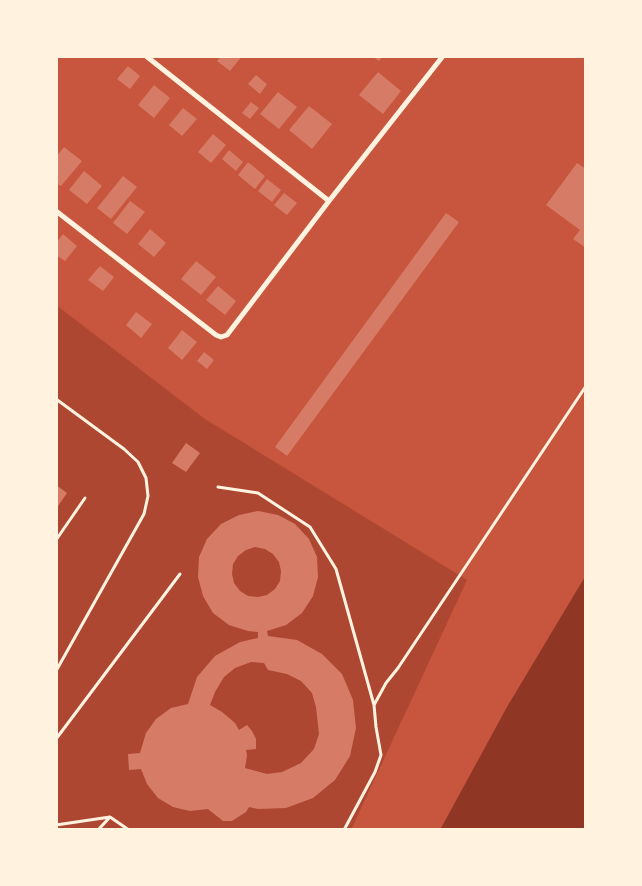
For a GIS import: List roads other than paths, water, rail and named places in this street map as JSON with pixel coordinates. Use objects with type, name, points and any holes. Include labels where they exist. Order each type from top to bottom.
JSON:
[{"type":"street","points":[[146,56],[329,201]]},
{"type":"street","points":[[56,211],[216,336],[222,337],[227,335],[441,57]]},
{"type":"lane","points":[[374,705],[386,683],[398,668],[586,386]]},
{"type":"lane","points":[[56,399],[138,462],[146,478],[148,496],[144,514],[56,671]]},
{"type":"lane","points":[[218,487],[258,493],[310,527],[336,569],[374,705],[381,755],[375,772],[344,830]]},
{"type":"lane","points":[[56,540],[85,498]]},
{"type":"lane","points":[[56,739],[180,574]]},
{"type":"lane","points":[[98,830],[110,817]]},
{"type":"lane","points":[[56,825],[110,817],[129,830]]}]
